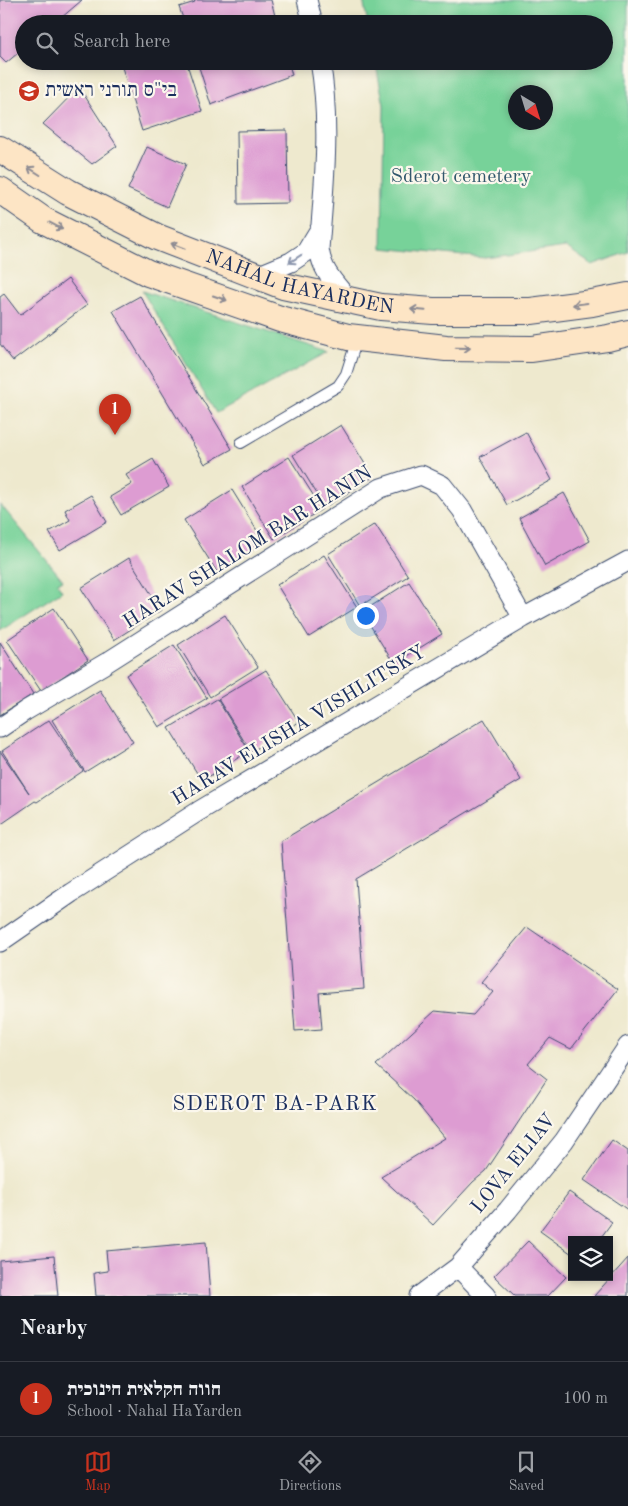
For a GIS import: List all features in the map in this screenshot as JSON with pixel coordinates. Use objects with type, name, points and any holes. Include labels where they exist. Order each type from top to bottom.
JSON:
[{"type":"main road","name":"NAHAL HAYARDEN","points":[[0,149],[68,192],[157,238],[283,286],[381,306],[433,312],[522,311],[592,303],[628,296]]},
{"type":"main road","name":"NAHAL HAYARDEN","points":[[0,190],[43,220],[148,273],[280,319],[348,337],[446,348],[532,349],[608,338],[628,333]]},
{"type":"street","points":[[307,0],[311,15]]},
{"type":"street","points":[[322,70],[324,82],[325,162],[319,249],[321,262],[332,280],[347,298]]},
{"type":"street","points":[[257,276],[291,262],[306,252],[321,228]]},
{"type":"street","name":"HARAV SHALOM BAR HANIN","points":[[0,728],[106,663],[380,488],[421,475],[442,485],[462,510],[523,618]]},
{"type":"street","name":"HARAV ELISHA VISHLITSKY","points":[[0,942],[71,893],[199,811],[523,618],[628,561]]},
{"type":"street","name":"LOVA ELIAV","points":[[419,1296],[458,1267],[508,1210],[564,1141],[628,1046]]},
{"type":"street","points":[[458,1267],[486,1296]]},
{"type":"lane","points":[[241,443],[338,386],[346,374],[357,338]]},
{"type":"green space","name":"Sderot cemetery","points":[[363,0],[628,0],[628,252],[592,265],[566,247],[485,258],[382,248],[384,105],[377,70],[613,70],[613,15],[366,15]]},
{"type":"green space","points":[[142,291],[329,352],[216,413]]},
{"type":"green space","points":[[0,504],[63,580],[57,583],[62,591],[0,631]]},
{"type":"building","points":[[0,0],[82,0],[64,15],[15,15],[15,56],[6,63],[0,57]]},
{"type":"building","points":[[194,0],[271,0],[275,15],[182,15],[179,7],[195,2]]},
{"type":"building","points":[[123,70],[189,70],[202,111],[142,131]]},
{"type":"building","points":[[200,70],[291,70],[292,75],[211,105]]},
{"type":"building","points":[[79,87],[117,146],[92,164],[43,124]]},
{"type":"building","points":[[287,130],[288,203],[238,204],[237,131]]},
{"type":"building","points":[[147,147],[186,164],[167,207],[128,189]]},
{"type":"building","points":[[68,279],[87,305],[13,361],[0,344],[0,297],[4,294],[20,315]]},
{"type":"building","points":[[140,296],[232,449],[205,464],[113,311]]},
{"type":"building","points":[[341,425],[373,477],[325,507],[293,455]]},
{"type":"building","points":[[526,432],[552,480],[507,505],[480,457]]},
{"type":"building","points":[[289,457],[322,509],[274,539],[242,487]]},
{"type":"building","points":[[153,459],[169,487],[121,515],[110,497],[132,484],[126,475]]},
{"type":"building","points":[[232,490],[264,542],[217,572],[184,520]]},
{"type":"building","points":[[564,493],[590,541],[545,566],[519,518]]},
{"type":"building","points":[[91,495],[107,522],[60,550],[49,532],[70,520],[65,510]]},
{"type":"building","points":[[375,524],[408,576],[360,606],[328,554]]},
{"type":"building","points":[[324,555],[357,607],[309,637],[277,585]]},
{"type":"building","points":[[129,558],[161,610],[114,640],[81,588]]},
{"type":"building","points":[[409,582],[442,634],[394,664],[362,612]]},
{"type":"building","points":[[54,608],[88,660],[41,691],[7,640]]},
{"type":"building","points":[[225,615],[258,667],[210,697],[178,645]]},
{"type":"building","points":[[0,642],[33,694],[0,715]]},
{"type":"building","points":[[174,645],[207,698],[159,727],[126,675]]},
{"type":"building","points":[[266,670],[299,722],[251,752],[218,699]]},
{"type":"building","points":[[100,690],[133,742],[85,772],[52,720]]},
{"type":"building","points":[[217,699],[249,751],[202,781],[169,728]]},
{"type":"building","points":[[484,719],[521,780],[356,879],[364,989],[319,993],[322,1029],[295,1031],[281,841]]},
{"type":"building","points":[[49,720],[83,771],[0,825],[0,751],[29,793],[2,751]]},
{"type":"building","points":[[527,927],[618,989],[571,1049],[550,1038],[528,1064],[547,1079],[486,1171],[473,1182],[433,1225],[381,1177],[445,1138],[414,1100],[376,1065],[435,1011],[473,1015],[493,992],[481,982]]},
{"type":"building","points":[[612,1140],[628,1151],[628,1210],[584,1180]]},
{"type":"building","points":[[569,1192],[612,1222],[602,1236],[568,1236],[568,1251],[540,1231]]},
{"type":"building","points":[[528,1241],[566,1277],[548,1296],[515,1296],[494,1276]]},
{"type":"building","points":[[206,1242],[210,1296],[96,1296],[94,1273],[108,1271],[106,1251]]},
{"type":"building","points":[[54,1256],[58,1296],[0,1296],[0,1261]]},
{"type":"building","points":[[628,1258],[628,1296],[594,1296],[607,1281],[613,1281],[613,1275]]},
{"type":"place","name":"בי\"ס תורני ראשית","points":[[29,91]]},
{"type":"place","name":"חווה חקלאית חינוכית","points":[[115,435]]},
{"type":"district","name":"SDEROT BA-PARK","points":[[275,1104]]}]
